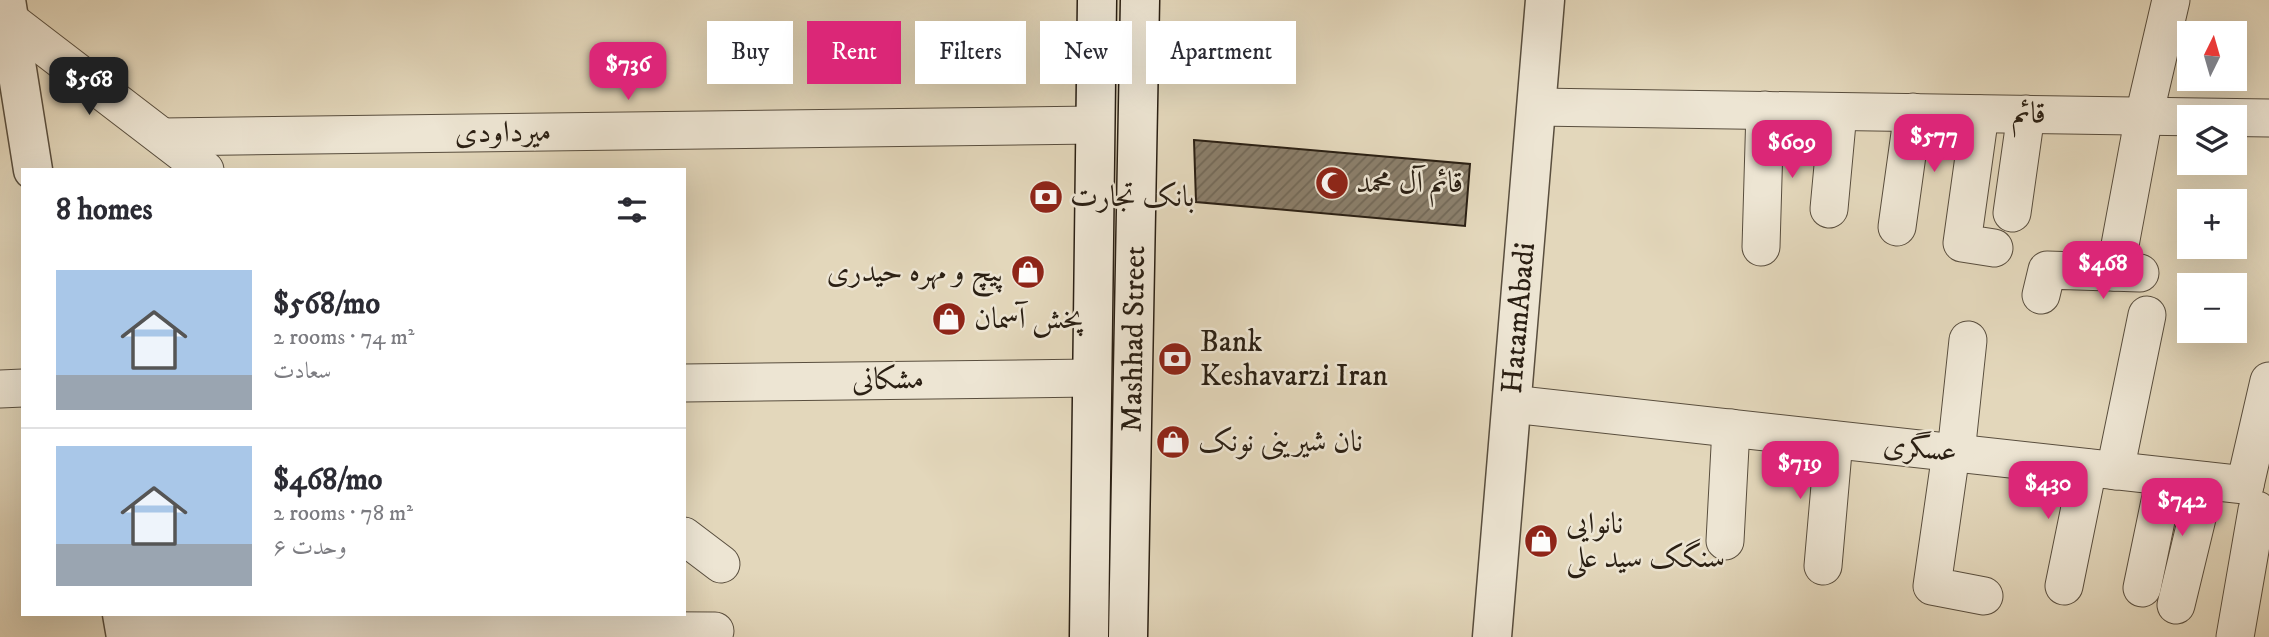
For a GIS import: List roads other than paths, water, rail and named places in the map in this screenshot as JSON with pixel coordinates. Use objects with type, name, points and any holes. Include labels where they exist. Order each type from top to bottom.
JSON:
[{"type":"main road","name":"Mashhad Street","points":[[1089,637],[1097,0]]},
{"type":"main road","name":"Mashhad Street","points":[[1128,637],[1140,0]]},
{"type":"main road","name":"HatamAbadi","points":[[1492,637],[1545,0]]},
{"type":"main road","points":[[7,10],[33,168]]},
{"type":"street","points":[[2041,295],[2047,270],[2127,273],[2144,116],[2171,0]]},
{"type":"street","points":[[7,10],[202,168]]},
{"type":"street","name":"قائم","points":[[1537,107],[2269,117]]},
{"type":"street","points":[[1762,247],[1765,110]]},
{"type":"street","points":[[1829,208],[1838,111]]},
{"type":"street","points":[[1897,227],[1913,112]]},
{"type":"street","points":[[1980,114],[1962,243],[1994,248]]},
{"type":"street","points":[[2012,213],[2026,114]]},
{"type":"street","name":"میرداودی","points":[[163,137],[1095,125]]},
{"type":"street","points":[[2064,586],[2102,470],[2147,315]]},
{"type":"street","points":[[1968,340],[1932,586],[1984,596]]},
{"type":"street","name":"مشکانی","points":[[686,383],[1091,378]]},
{"type":"street","points":[[2235,637],[2257,504],[2269,380]]},
{"type":"street","points":[[0,389],[21,388]]},
{"type":"street","name":"عسگری","points":[[1512,404],[2206,481],[2257,504]]},
{"type":"street","points":[[1725,541],[1731,428]]},
{"type":"street","points":[[1823,566],[1834,440]]},
{"type":"street","points":[[2143,588],[2165,477]]},
{"type":"street","points":[[2176,605],[2206,481]]},
{"type":"street","points":[[686,538],[721,564]]},
{"type":"street","points":[[124,627],[522,634],[715,631]]},
{"type":"place","name":"قائم آل محمد","points":[[1332,183]]},
{"type":"place","name":"بانک تجارت","points":[[1046,197]]},
{"type":"place","name":"پیچ و مهره حیدری","points":[[1028,272]]},
{"type":"place","name":"پخش آسمان","points":[[949,319]]},
{"type":"place","name":"Bank Keshavarzi Iran","points":[[1175,359]]},
{"type":"place","name":"نان شیرینی نونک","points":[[1173,442]]},
{"type":"place","name":"نانوایی سنگک سید علی","points":[[1541,541]]}]
